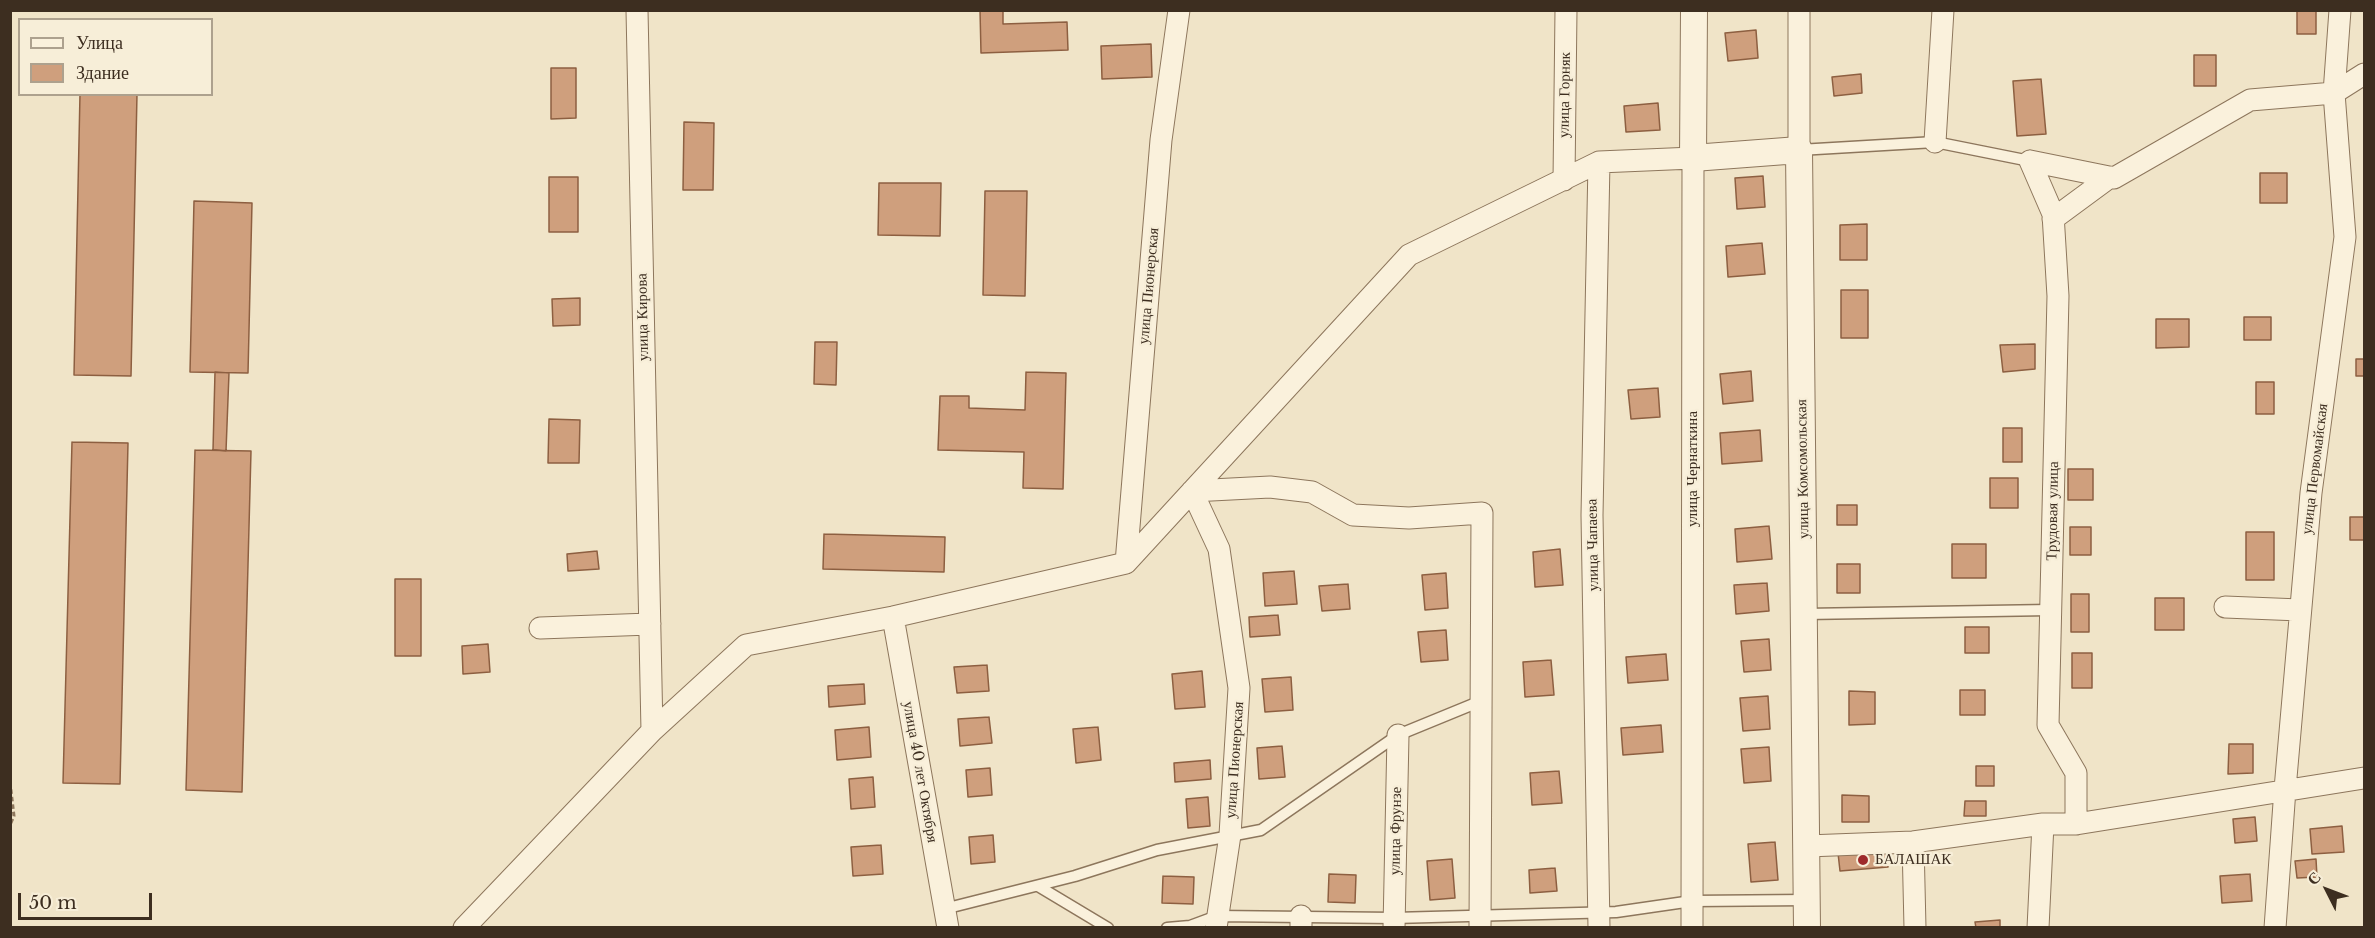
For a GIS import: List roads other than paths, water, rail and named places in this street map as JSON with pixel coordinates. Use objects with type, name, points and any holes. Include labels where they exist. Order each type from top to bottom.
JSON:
[{"type":"street","name":"улица Кирова","points":[[637,10],[652,731]]},
{"type":"street","name":"улица Пионерская","points":[[1126,562],[1161,140],[1179,10]]},
{"type":"street","name":"улица Горняк","points":[[1563,180],[1566,10]]},
{"type":"street","name":"улица Чернаткина","points":[[1692,927],[1694,10]]},
{"type":"street","name":"улица Комсомольская","points":[[1799,10],[1807,927]]},
{"type":"street","points":[[1935,142],[1943,10]]},
{"type":"street","name":"улица Первомайская","points":[[2275,927],[2310,493],[2345,237],[2334,93],[2340,10]]},
{"type":"street","points":[[2030,161],[2114,178],[2250,100],[2334,93],[2364,74]]},
{"type":"street","points":[[464,927],[652,731],[746,645],[893,617],[1126,562],[1409,255],[1599,162],[1799,150]]},
{"type":"street","name":"Трудовая улица","points":[[2030,161],[2054,219],[2058,296],[2048,725],[2076,773],[2076,824]]},
{"type":"street","name":"улица Чапаева","points":[[1599,162],[1592,515],[1599,920]]},
{"type":"street","points":[[2054,219],[2110,177]]},
{"type":"street","points":[[1192,491],[1270,487],[1312,492],[1353,515],[1409,518],[1482,513],[1480,921]]},
{"type":"street","name":"улица Пионерская","points":[[1192,491],[1220,549],[1239,688],[1230,836],[1217,922]]},
{"type":"street","points":[[2225,608],[2300,610]]},
{"type":"street","name":"улица 40 лет Октября","points":[[893,617],[946,918]]},
{"type":"street","points":[[540,628],[650,624]]},
{"type":"street","name":"улица Фрунзе","points":[[1394,923],[1398,735]]},
{"type":"street","points":[[1807,846],[1914,842],[2043,824],[2076,824],[2364,778]]},
{"type":"street","points":[[2038,927],[2043,824]]},
{"type":"street","points":[[1914,842],[1915,927]]},
{"type":"lane","points":[[1799,150],[1935,142],[2030,161]]},
{"type":"lane","points":[[1804,614],[2050,610]]},
{"type":"lane","points":[[946,918],[1038,886],[1157,850],[1261,830],[1398,735],[1481,701]]},
{"type":"lane","points":[[1038,886],[1108,927]]},
{"type":"lane","points":[[1167,927],[1217,922],[1394,923],[1599,920],[1692,901],[1807,900]]},
{"type":"place","name":"БАЛАШАК","points":[[1863,860]]}]
